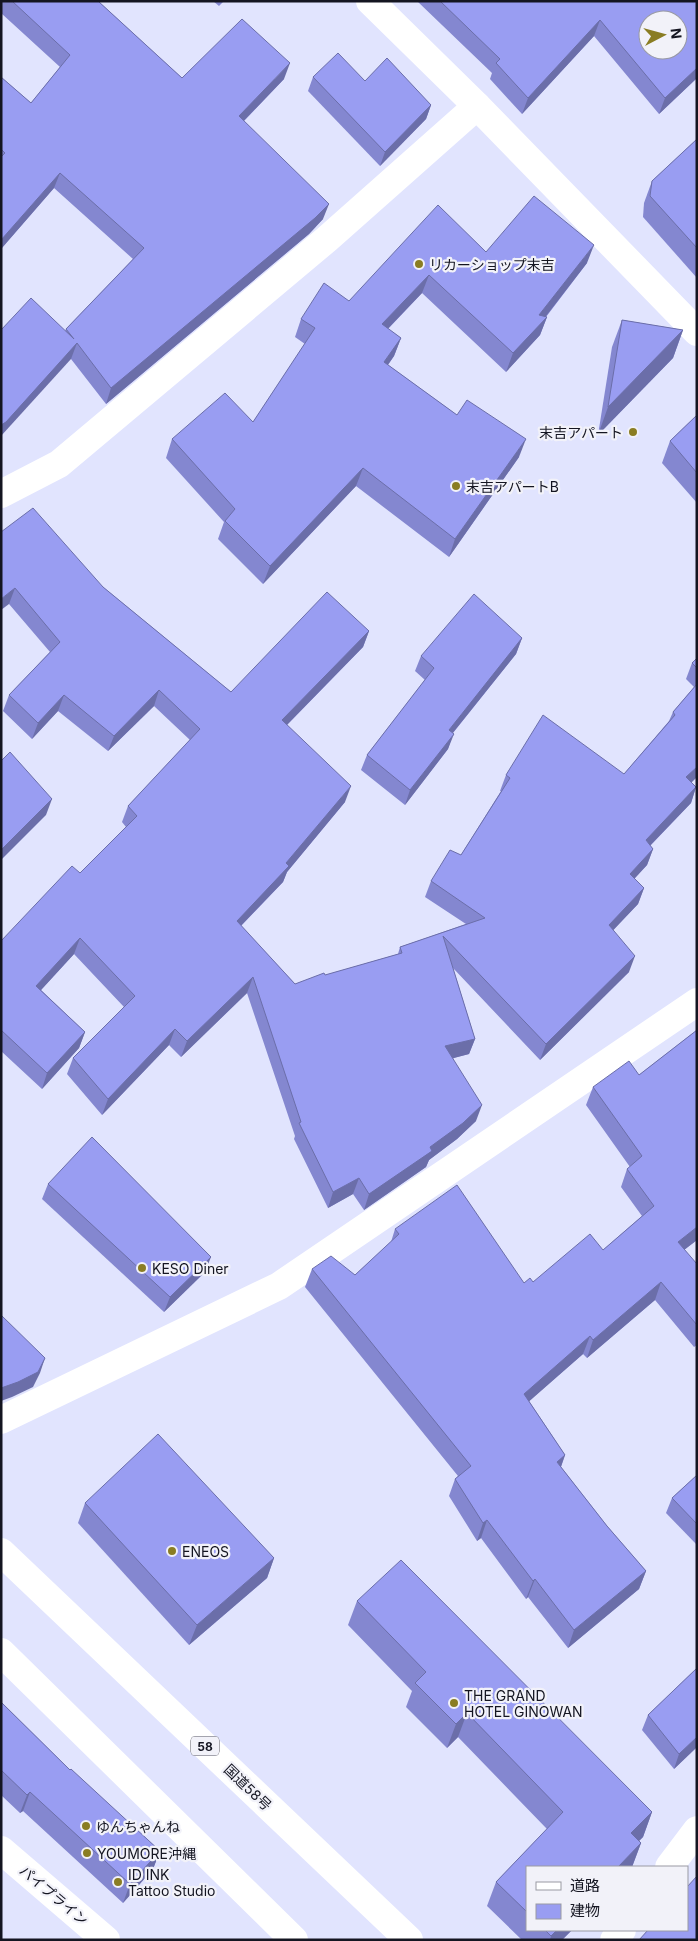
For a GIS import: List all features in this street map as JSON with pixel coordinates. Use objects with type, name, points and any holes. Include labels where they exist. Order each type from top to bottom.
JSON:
[{"type":"main road","points":[[370,1],[477,106],[697,332]]},
{"type":"main road","points":[[1,494],[59,464],[328,239],[477,106]]},
{"type":"main road","points":[[1,1420],[279,1286],[697,1002]]},
{"type":"main road","name":"国道58号","points":[[1,1552],[409,1940]]},
{"type":"main road","points":[[1,1652],[294,1940]]},
{"type":"main road","points":[[669,1866],[697,1830]]},
{"type":"main road","name":"パイプライン","points":[[1,1850],[106,1940]]},
{"type":"building","points":[[12,1],[98,1],[182,78],[242,19],[290,63],[239,116],[329,204],[315,218],[111,388],[77,343],[6,422],[1,425],[1,330],[31,298],[74,339],[66,329],[144,248],[60,173],[1,240],[1,157],[5,153],[1,149],[1,77],[31,103],[70,55]]},
{"type":"building","points":[[440,1],[697,1],[697,68],[665,98],[600,20],[528,98],[496,63],[500,59]]},
{"type":"building","points":[[338,53],[365,81],[387,58],[431,105],[385,152],[313,77]]},
{"type":"building","points":[[697,139],[697,248],[650,196],[652,181]]},
{"type":"building","points":[[534,196],[594,245],[539,315],[547,317],[513,353],[429,275],[382,324],[401,338],[384,362],[457,415],[467,400],[526,439],[455,539],[363,468],[270,566],[225,521],[235,509],[172,439],[225,393],[253,422],[315,328],[301,319],[324,283],[349,301],[438,205],[486,252]]},
{"type":"building","points":[[622,320],[683,330],[608,407]]},
{"type":"building","points":[[697,415],[697,473],[670,441]]},
{"type":"building","points":[[33,508],[103,587],[231,692],[327,592],[369,631],[282,720],[351,786],[286,863],[289,866],[237,921],[295,984],[324,973],[325,975],[402,953],[400,947],[485,918],[431,881],[450,850],[461,855],[510,778],[506,775],[543,715],[624,774],[675,715],[673,712],[697,684],[697,767],[686,777],[696,787],[646,840],[653,849],[630,874],[644,888],[609,925],[635,956],[546,1044],[443,936],[475,1039],[445,1046],[482,1105],[463,1123],[430,1147],[432,1151],[369,1194],[359,1178],[333,1192],[299,1123],[301,1122],[253,977],[187,1041],[175,1029],[108,1099],[73,1058],[135,996],[80,938],[36,986],[85,1032],[47,1073],[1,1030],[1,941],[72,866],[80,873],[137,816],[128,806],[200,729],[159,690],[114,736],[64,695],[38,723],[9,695],[60,642],[15,588],[1,599],[1,532]]},
{"type":"building","points":[[474,594],[522,638],[449,730],[454,734],[410,790],[367,755],[434,668],[421,656]]},
{"type":"building","points":[[697,658],[697,668],[692,663]]},
{"type":"building","points":[[10,752],[52,799],[1,850],[1,761]]},
{"type":"building","points":[[697,1030],[697,1227],[678,1242],[697,1264],[697,1325],[661,1282],[593,1340],[590,1336],[524,1394],[565,1455],[557,1462],[607,1526],[646,1571],[574,1630],[535,1579],[533,1581],[487,1520],[483,1523],[455,1479],[471,1466],[312,1269],[331,1256],[355,1275],[399,1234],[395,1229],[457,1185],[524,1283],[530,1278],[533,1282],[590,1234],[603,1250],[654,1206],[627,1169],[642,1156],[593,1087],[629,1061],[639,1075]]},
{"type":"building","points":[[92,1137],[211,1257],[170,1297],[48,1184]]},
{"type":"building","points":[[1,1315],[45,1358],[38,1372],[1,1388]]},
{"type":"building","name":"ENEOS","points":[[158,1434],[274,1558],[197,1625],[85,1503]]},
{"type":"building","points":[[697,1475],[697,1524],[672,1498]]},
{"type":"building","points":[[401,1560],[652,1812],[631,1833],[641,1843],[619,1866],[526,1866],[526,1911],[496,1882],[563,1812],[467,1713],[456,1724],[415,1683],[426,1672],[357,1601]]},
{"type":"building","points":[[697,1668],[697,1737],[679,1754],[648,1715]]},
{"type":"building","points":[[1,1702],[70,1770],[160,1851],[130,1884],[30,1792],[27,1795],[1,1770]]},
{"type":"building","points":[[697,1876],[697,1940],[639,1940],[647,1931],[688,1931],[688,1886]]},
{"type":"building","points":[[546,1931],[556,1931],[551,1936]]},
{"type":"place","name":"リカーショップ末吉","points":[[419,264]]},
{"type":"place","name":"末吉アパート","points":[[633,432]]},
{"type":"place","name":"末吉アパートB","points":[[456,486]]},
{"type":"place","name":"KESO Diner","points":[[142,1268]]},
{"type":"place","name":"ENEOS","points":[[172,1551]]},
{"type":"place","name":"THE GRAND HOTEL GINOWAN","points":[[454,1703]]},
{"type":"place","name":"ゆんちゃんね","points":[[86,1826]]},
{"type":"place","name":"YOUMORE沖縄","points":[[87,1853]]},
{"type":"place","name":"ID INK Tattoo Studio","points":[[118,1882]]}]
